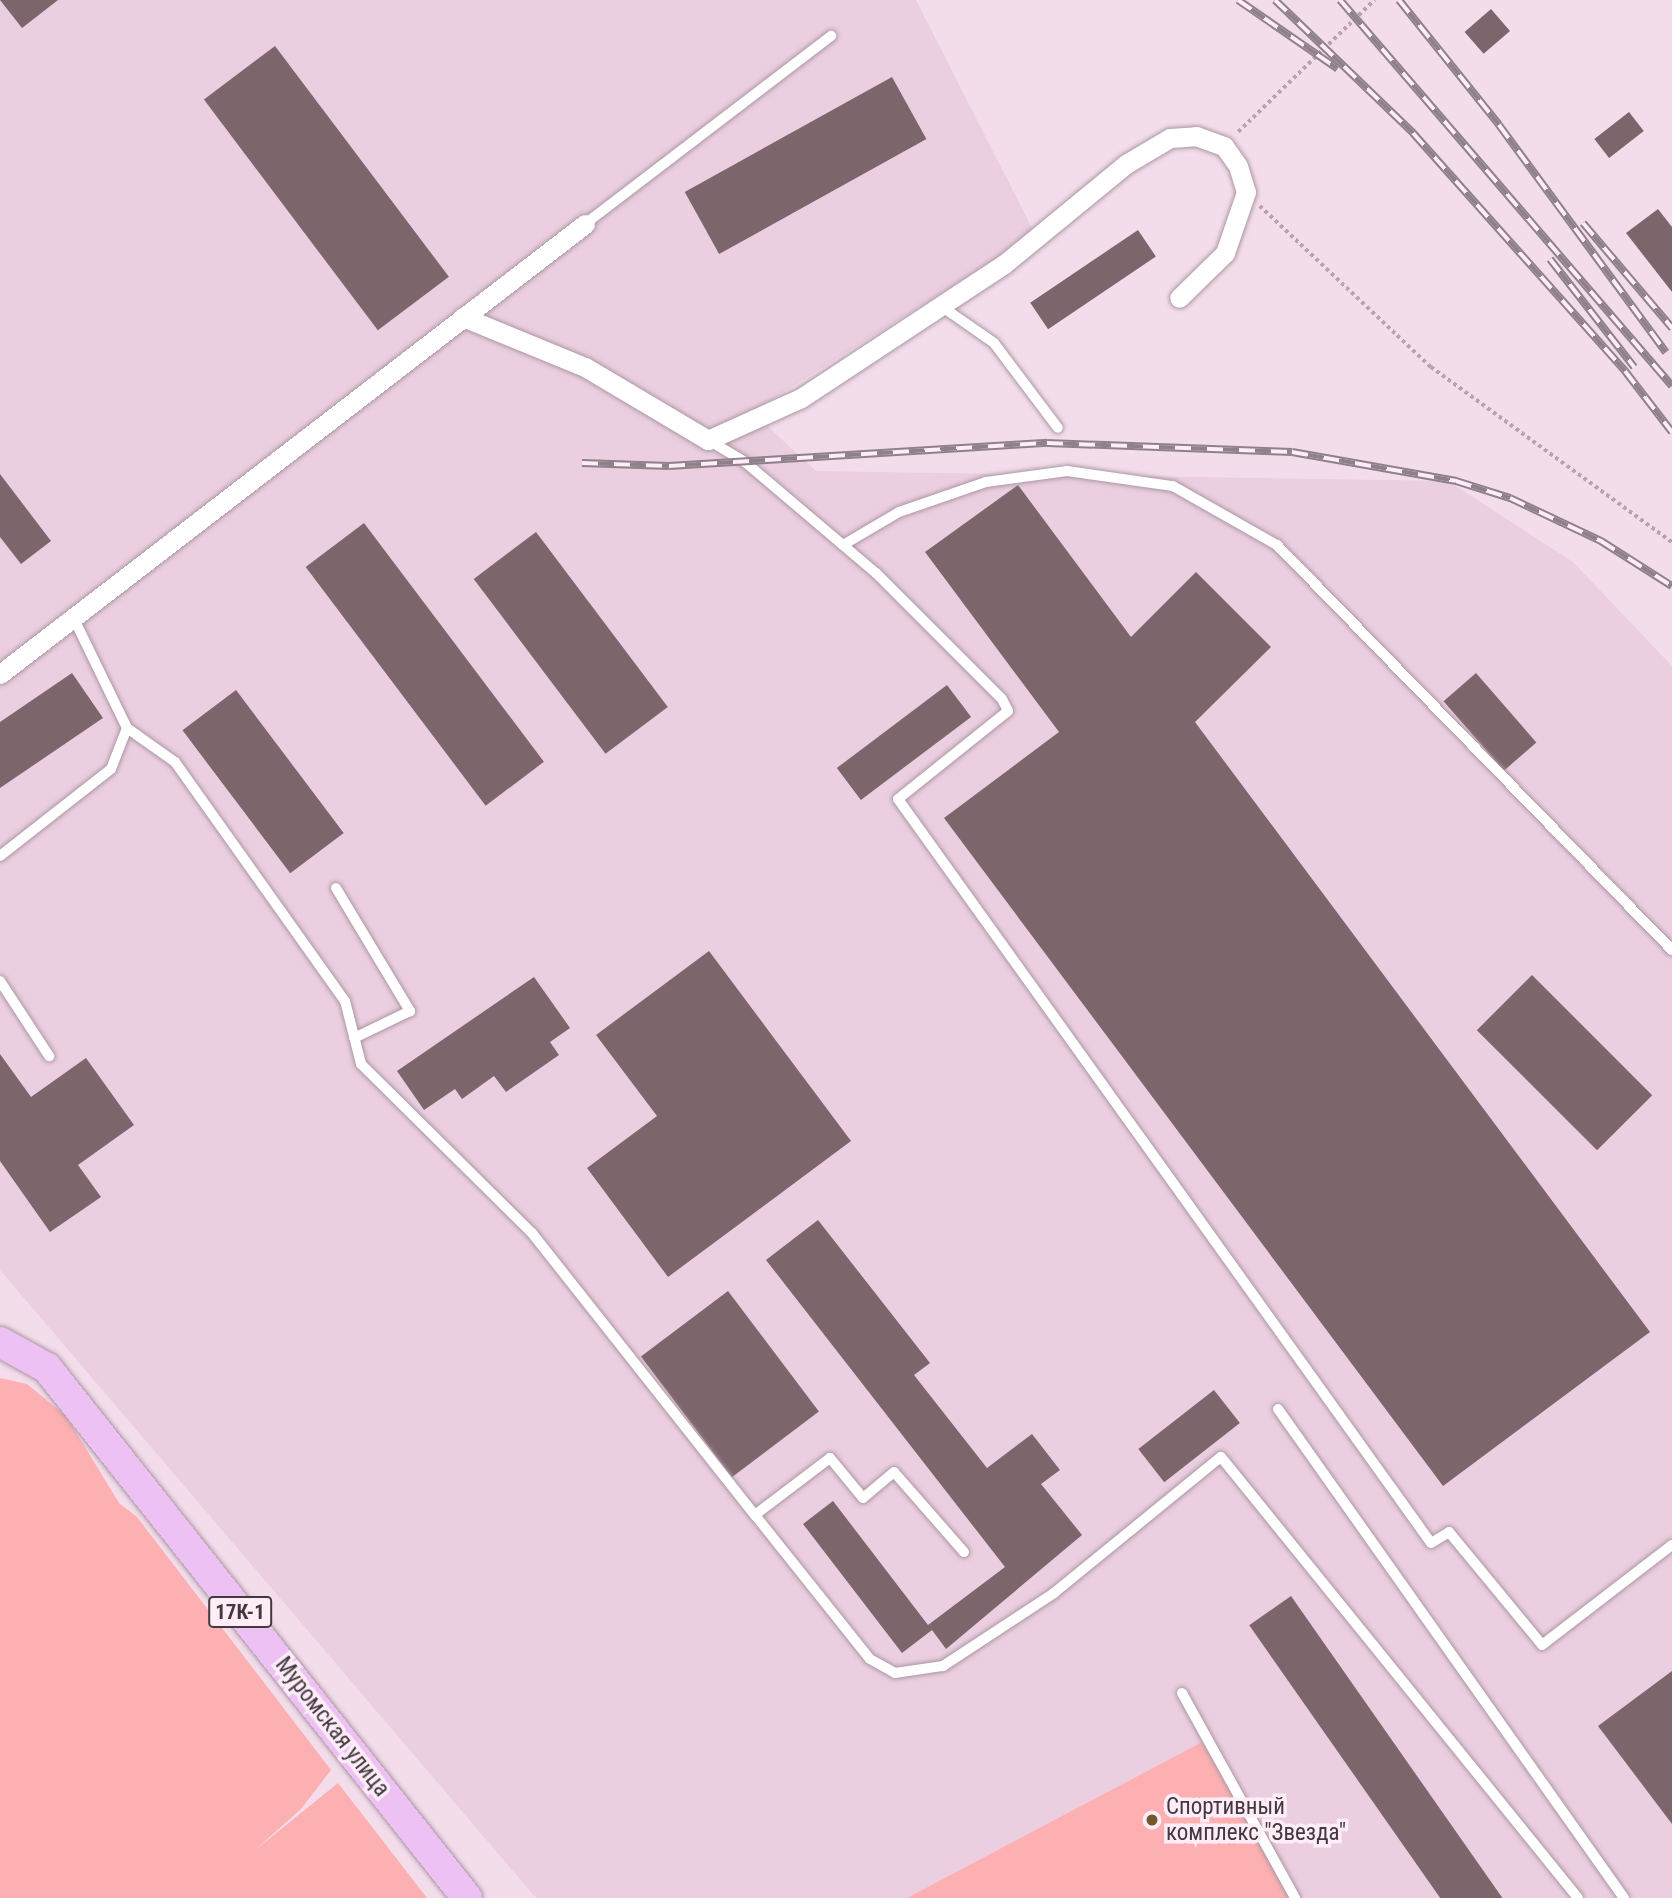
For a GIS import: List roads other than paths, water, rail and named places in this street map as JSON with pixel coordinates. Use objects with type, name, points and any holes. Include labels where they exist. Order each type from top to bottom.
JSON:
[{"type":"main road","name":"Муромская улица","points":[[0,1342],[47,1367],[467,1898]]},
{"type":"street","points":[[463,317],[585,367],[708,440],[801,398],[1003,265],[1126,164],[1170,138],[1196,136],[1224,146],[1238,166],[1246,192],[1225,253],[1179,298]]},
{"type":"street","points":[[0,674],[584,224]]},
{"type":"lane","points":[[584,224],[831,36]]},
{"type":"lane","points":[[941,306],[993,343],[1058,428]]},
{"type":"lane","points":[[708,440],[745,462],[843,545],[992,689],[1008,712],[898,799],[1431,1543],[1449,1532],[1542,1645],[1672,1545]]},
{"type":"lane","points":[[843,545],[899,512],[986,482],[1067,471],[1173,486],[1277,545],[1672,950]]},
{"type":"lane","points":[[73,617],[127,728],[175,762],[345,1001],[360,1064],[532,1233],[870,1659],[895,1673],[943,1666],[1054,1593],[1221,1457],[1578,1898]]},
{"type":"lane","points":[[0,856],[111,769],[127,728]]},
{"type":"lane","points":[[336,888],[410,1011],[354,1038]]},
{"type":"lane","points":[[0,981],[49,1056]]},
{"type":"lane","points":[[1278,1409],[1624,1898]]},
{"type":"lane","points":[[755,1515],[830,1458],[863,1498],[894,1472],[964,1552]]},
{"type":"lane","points":[[1182,1693],[1295,1898]]},
{"type":"railway","points":[[1238,0],[1338,69]]},
{"type":"railway","points":[[1275,0],[1413,133],[1625,371],[1672,432]]},
{"type":"railway","points":[[1340,0],[1672,386]]},
{"type":"railway","points":[[1399,0],[1499,125],[1666,352]]},
{"type":"railway","points":[[1583,223],[1672,328]]},
{"type":"railway","points":[[1550,259],[1634,367]]},
{"type":"railway","points":[[582,463],[669,466],[1047,443],[1292,452],[1456,481],[1510,498],[1601,541],[1672,586]]},
{"type":"place","name":"Спортивный комплекс \"Звезда\"","points":[[1152,1820]]}]
